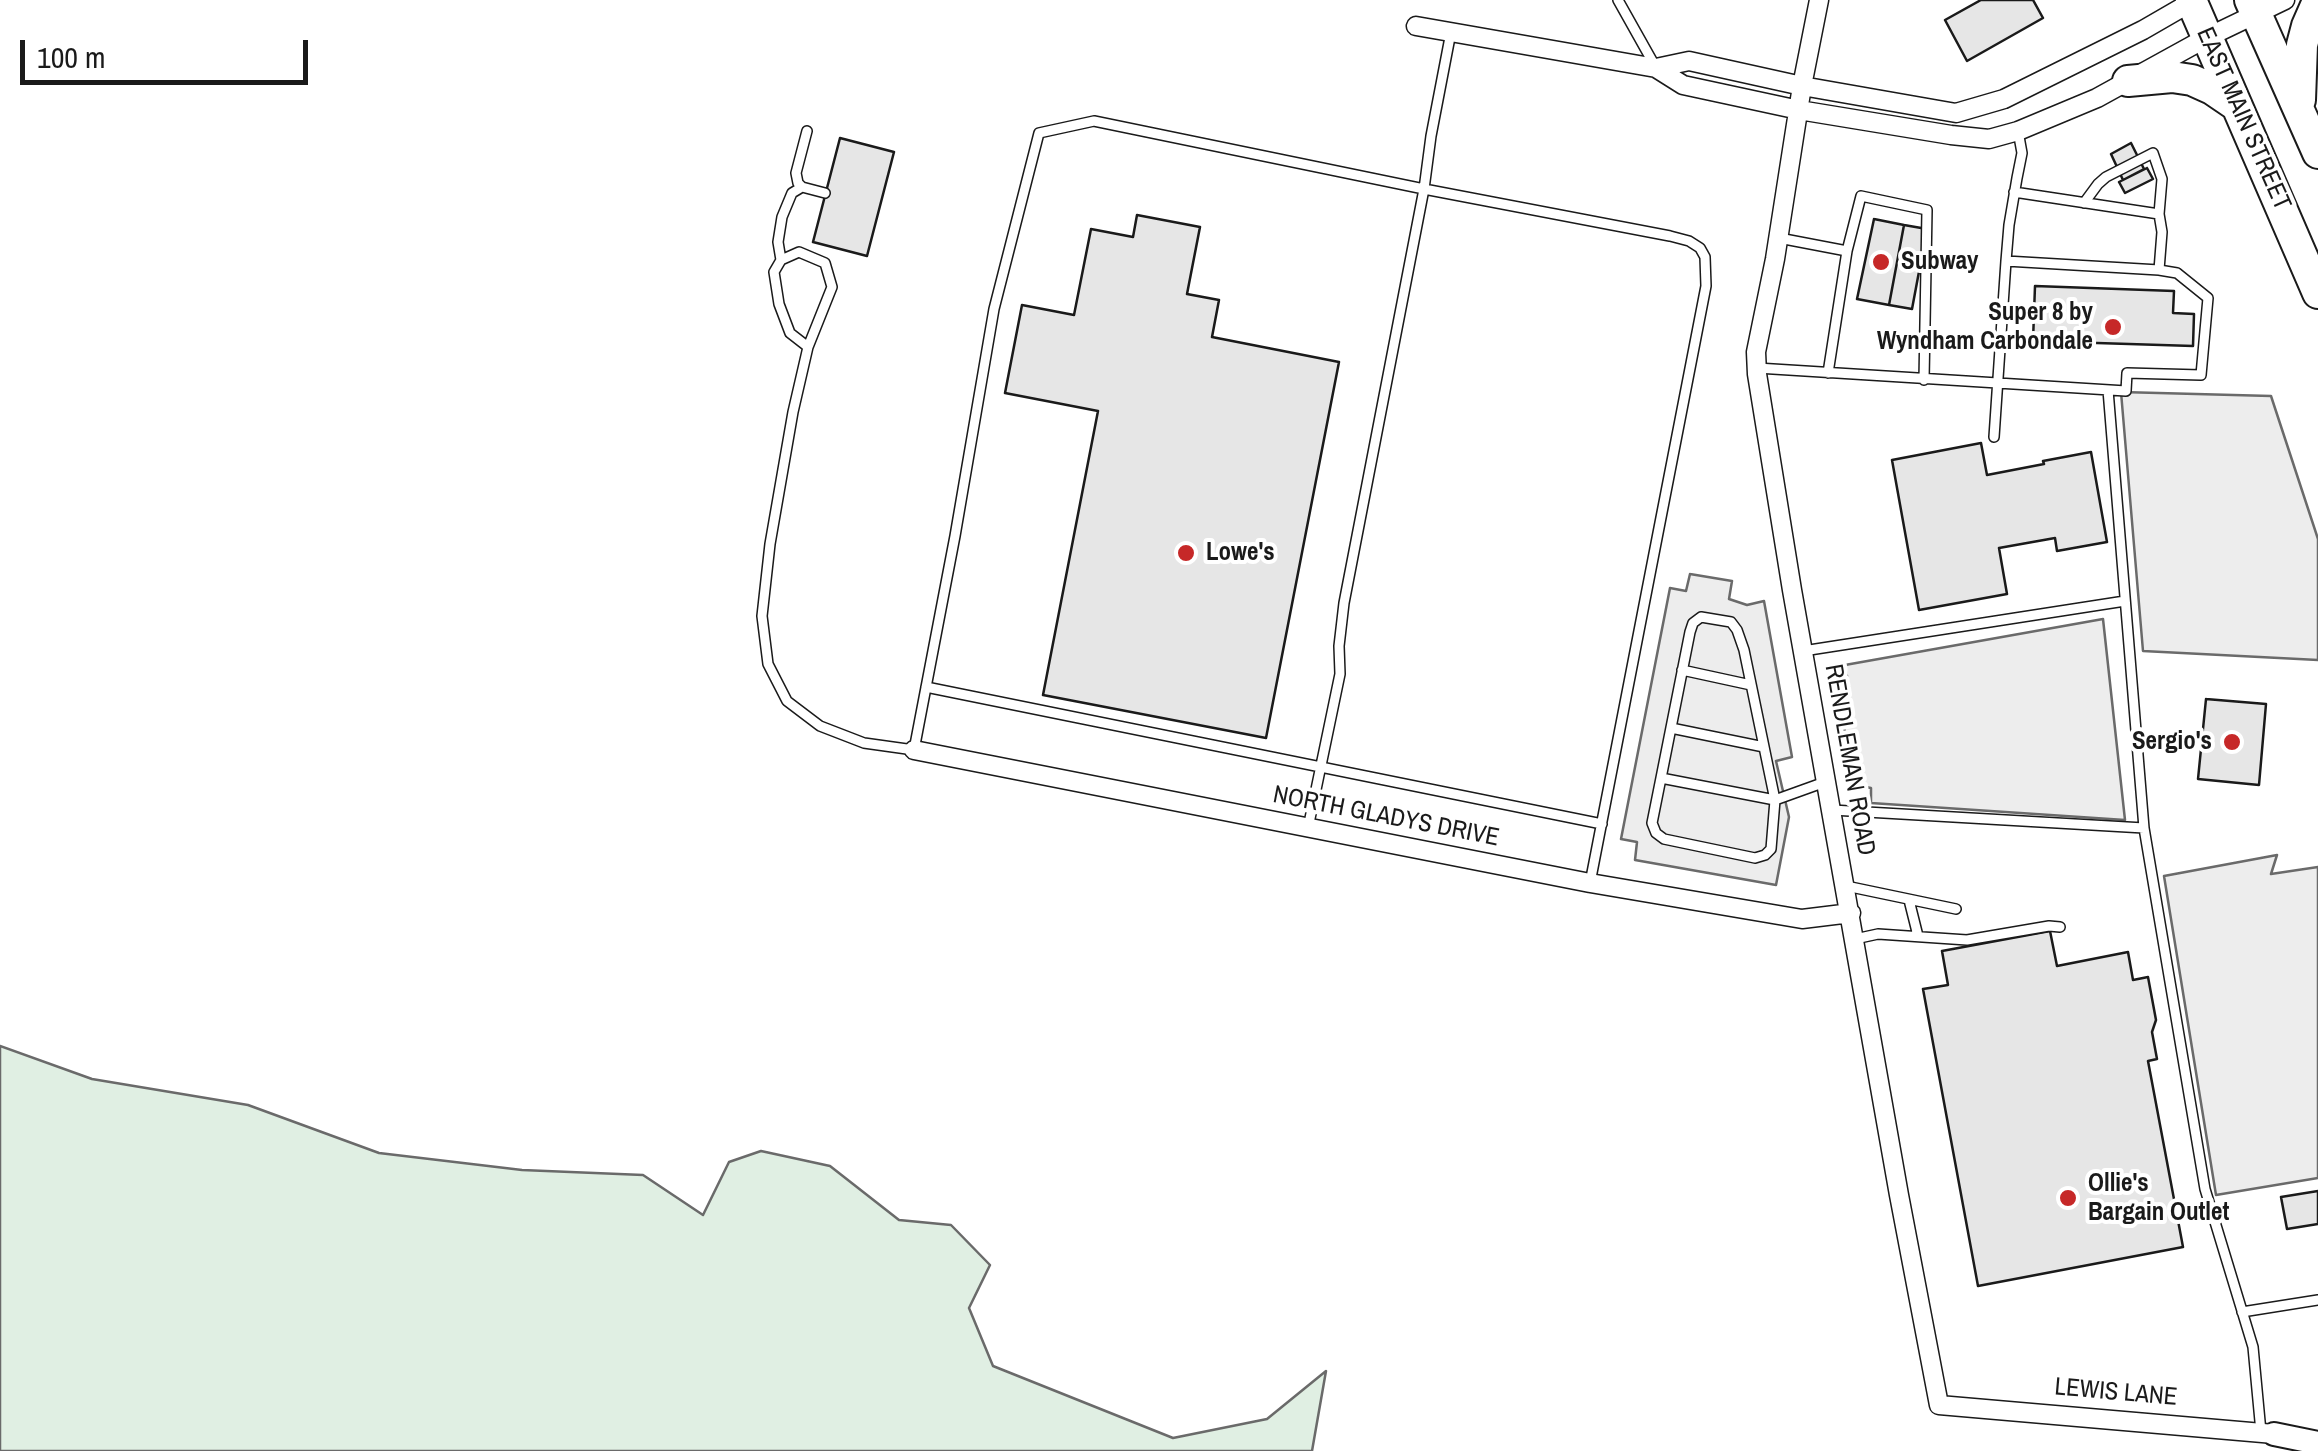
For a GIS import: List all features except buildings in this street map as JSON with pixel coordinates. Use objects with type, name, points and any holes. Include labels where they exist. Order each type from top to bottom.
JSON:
[{"type":"highway","name":"EAST MAIN STREET","points":[[2193,1],[2318,293]]},
{"type":"highway","points":[[2300,113],[2302,45],[2318,1]]},
{"type":"highway","points":[[2254,7],[2318,152]]},
{"type":"highway","points":[[2128,81],[2172,77],[2192,80],[2238,106]]},
{"type":"street","name":"RENDLEMAN ROAD","points":[[1819,0],[1756,352],[1757,368],[1936,1394],[1939,1405],[1953,1407]]},
{"type":"street","points":[[1416,26],[1656,68],[1683,85],[1800,110],[1990,139],[2097,98],[2254,7],[2285,0]]},
{"type":"street","points":[[1656,68],[1688,61],[1956,113],[2004,99],[2193,1]]},
{"type":"street","name":"NORTH GLADYS DRIVE","points":[[914,750],[1590,883],[1802,919],[1851,913]]},
{"type":"street","name":"LEWIS LANE","points":[[1953,1407],[2318,1434]]},
{"type":"street","name":"LEWIS LANE","points":[[2268,1433],[2318,1443]]},
{"type":"lane","points":[[1618,0],[1656,68]]},
{"type":"lane","points":[[1308,828],[1340,674],[1344,603],[1451,32]]},
{"type":"lane","points":[[808,348],[790,334],[779,304],[774,272],[781,260],[799,252],[825,263],[832,287],[808,348],[792,412],[762,616],[768,664],[787,701],[820,726],[864,743],[914,750],[994,309],[1040,133],[1094,121],[1670,236],[1700,248],[1706,257],[1706,286],[1590,883]]},
{"type":"lane","points":[[807,131],[796,173],[798,183],[826,193]]},
{"type":"lane","points":[[1994,437],[2006,262],[2022,153],[2018,131]]},
{"type":"lane","points":[[2084,203],[2106,177],[2153,153],[2162,179],[2159,270]]},
{"type":"lane","points":[[781,260],[778,242],[782,217],[792,194],[802,187]]},
{"type":"lane","points":[[2014,192],[2159,214]]},
{"type":"lane","points":[[1828,373],[1847,252],[1862,196],[1927,210],[1924,380]]},
{"type":"lane","points":[[1778,238],[1847,252]]},
{"type":"lane","points":[[1757,368],[2108,390],[2126,390],[2127,373],[2202,376],[2208,298],[2177,273],[2006,262]]},
{"type":"lane","points":[[2108,390],[2144,828],[2205,1189],[2253,1347],[2268,1433]]},
{"type":"lane","points":[[1804,652],[2125,600]]},
{"type":"lane","points":[[1701,617],[1731,622],[1744,650],[1775,800],[1771,849],[1765,855],[1755,858],[1664,839],[1656,833],[1652,824],[1682,670],[1693,623],[1701,617]]},
{"type":"lane","points":[[1682,670],[1751,685]]},
{"type":"lane","points":[[926,687],[1602,824]]},
{"type":"lane","points":[[1671,728],[1764,748]]},
{"type":"lane","points":[[1660,778],[1775,800],[1827,781]]},
{"type":"lane","points":[[1832,810],[2144,828]]},
{"type":"lane","points":[[1846,886],[1956,909]]},
{"type":"lane","points":[[1909,900],[1918,936]]},
{"type":"lane","points":[[1856,939],[1878,934],[1967,940],[2048,926],[2060,928]]},
{"type":"lane","points":[[2242,1312],[2318,1300]]},
{"type":"green space","points":[[0,1046],[92,1079],[248,1105],[379,1153],[522,1170],[643,1175],[703,1215],[729,1162],[761,1151],[830,1166],[899,1220],[951,1225],[990,1265],[969,1308],[993,1366],[1173,1438],[1267,1419],[1326,1371],[1312,1451],[0,1451]]},
{"type":"shaded area","points":[[2121,392],[2271,396],[2318,539],[2318,660],[2143,651]]},
{"type":"shaded area","points":[[1690,574],[1732,581],[1729,599],[1747,605],[1764,601],[1792,757],[1776,761],[1789,817],[1776,885],[1635,860],[1637,842],[1621,839],[1670,588],[1686,591]]},
{"type":"shaded area","points":[[2103,619],[2125,820],[1871,803],[1871,788],[1855,785],[1837,690],[1849,687],[1845,665]]},
{"type":"shaded area","points":[[2277,855],[2271,874],[2318,867],[2318,1178],[2216,1195],[2164,876]]},
{"type":"place","name":"Subway","points":[[1881,262]]},
{"type":"place","name":"Super 8 by Wyndham Carbondale","points":[[2113,327]]},
{"type":"place","name":"Lowe's","points":[[1186,553]]},
{"type":"place","name":"Sergio's","points":[[2232,742]]},
{"type":"place","name":"Ollie's Bargain Outlet","points":[[2068,1198]]}]
